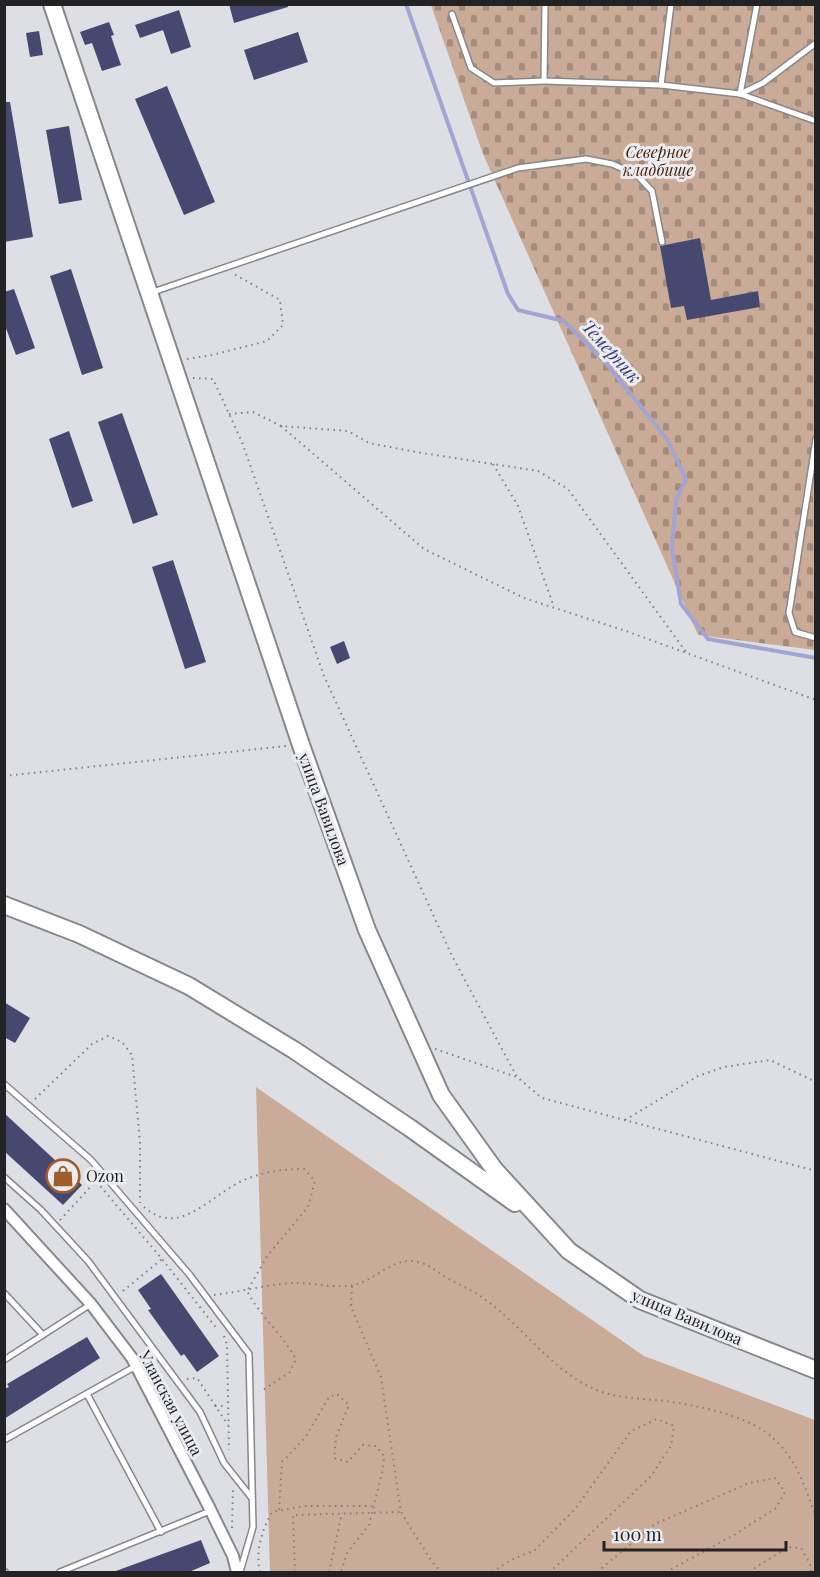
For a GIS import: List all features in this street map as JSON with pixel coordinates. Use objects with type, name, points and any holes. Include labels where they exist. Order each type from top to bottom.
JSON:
[{"type":"street","name":"улица Вавилова","points":[[52,4],[301,745],[367,930],[441,1095],[494,1169],[569,1251],[640,1300],[816,1370]]},
{"type":"street","name":"улица Вавилова","points":[[4,905],[79,934],[189,986],[294,1050],[400,1121],[543,1222]]},
{"type":"street","name":"Уланская улица","points":[[4,1209],[91,1304],[136,1366],[233,1556],[238,1572]]},
{"type":"lane","points":[[544,81],[545,4]]},
{"type":"lane","points":[[661,86],[671,4]]},
{"type":"lane","points":[[740,94],[758,4]]},
{"type":"lane","points":[[452,14],[471,68],[494,83],[544,81],[661,86],[740,94],[816,121]]},
{"type":"lane","points":[[740,94],[764,83],[816,43]]},
{"type":"lane","points":[[149,293],[518,168],[586,159],[612,164],[637,175],[652,191],[663,242]]},
{"type":"lane","points":[[816,439],[789,613],[795,632],[816,638]]},
{"type":"lane","points":[[4,1084],[91,1160],[189,1274],[249,1354],[253,1527],[238,1572]]},
{"type":"lane","points":[[4,1177],[88,1261],[200,1412],[224,1463],[252,1498]]},
{"type":"lane","points":[[4,1293],[43,1335]]},
{"type":"lane","points":[[4,1360],[91,1304]]},
{"type":"lane","points":[[4,1440],[136,1366]]},
{"type":"lane","points":[[87,1394],[161,1532]]},
{"type":"lane","points":[[60,1572],[210,1512]]},
{"type":"path","points":[[175,370],[212,355],[267,341],[283,325],[280,300],[223,268]]},
{"type":"path","points":[[175,370],[213,379],[242,442],[324,676],[452,956],[517,1077]]},
{"type":"path","points":[[229,414],[253,412],[281,426],[424,549],[524,598],[686,652],[816,700]]},
{"type":"path","points":[[281,426],[348,431],[369,443],[538,471],[568,489],[686,652]]},
{"type":"path","points":[[493,463],[518,506],[554,607]]},
{"type":"path","points":[[4,776],[301,745]]},
{"type":"path","points":[[29,1105],[92,1044],[108,1036],[122,1042],[132,1055],[141,1142],[140,1203],[151,1213],[170,1218],[189,1215],[243,1180],[281,1169],[304,1169],[315,1182],[308,1207],[268,1255],[247,1291]]},
{"type":"path","points":[[418,1043],[517,1077],[543,1098],[816,1171]]},
{"type":"path","points":[[625,1120],[698,1076],[724,1067],[770,1060],[816,1082]]},
{"type":"path","points":[[55,1226],[96,1180],[225,1338],[227,1345],[228,1448],[233,1474],[233,1526],[227,1545]]},
{"type":"path","points":[[115,1297],[162,1259]]},
{"type":"path","points":[[205,1296],[291,1283],[352,1286],[408,1260],[428,1264],[487,1301],[556,1363],[585,1384],[605,1394],[668,1401],[745,1419],[762,1429],[786,1450],[806,1489],[816,1518]]},
{"type":"path","points":[[352,1286],[351,1307],[381,1377],[401,1512],[430,1559],[441,1572]]},
{"type":"path","points":[[247,1291],[253,1304],[286,1342],[296,1359],[290,1372],[250,1399]]},
{"type":"path","points":[[279,1510],[282,1462],[305,1438],[329,1397],[336,1394],[349,1405],[336,1437],[334,1458],[348,1462],[363,1445],[376,1446],[384,1456],[369,1525],[346,1553],[341,1572]]},
{"type":"path","points":[[215,1406],[228,1406]]},
{"type":"path","points":[[492,1572],[511,1560],[535,1550],[543,1542],[576,1508],[631,1431],[657,1419],[674,1426],[671,1446],[651,1476],[550,1572]]},
{"type":"path","points":[[597,1572],[655,1524],[749,1483],[775,1478],[785,1492],[776,1508],[734,1535],[666,1572]]},
{"type":"path","points":[[261,1572],[258,1563],[262,1529],[272,1512],[304,1506],[374,1506]]},
{"type":"path","points":[[295,1572],[293,1515],[401,1512]]},
{"type":"path","points":[[329,1572],[342,1514]]},
{"type":"path","points":[[749,1572],[788,1547],[801,1548],[810,1564],[811,1572]]},
{"type":"green space","name":"Северное кладбище","points":[[431,5],[815,5],[815,650],[698,635],[483,154]]},
{"type":"green space","points":[[256,1087],[644,1356],[815,1420],[815,1572],[270,1572]]},
{"type":"building","points":[[229,4],[288,4],[288,7],[234,23]]},
{"type":"building","points":[[179,10],[191,47],[171,54],[163,30],[140,38],[135,25]]},
{"type":"building","points":[[109,22],[114,35],[111,36],[121,65],[102,71],[92,43],[85,45],[80,32]]},
{"type":"building","points":[[39,31],[43,55],[30,57],[26,33]]},
{"type":"building","points":[[298,32],[308,62],[254,80],[244,50]]},
{"type":"building","points":[[167,86],[215,202],[184,215],[135,99]]},
{"type":"building","points":[[4,102],[10,102],[33,237],[4,242]]},
{"type":"building","points":[[69,126],[82,200],[59,204],[46,130]]},
{"type":"building","points":[[700,238],[711,300],[758,291],[760,307],[687,320],[684,306],[671,308],[660,246]]},
{"type":"building","points":[[71,269],[103,368],[82,375],[50,276]]},
{"type":"building","points":[[14,289],[35,348],[16,355],[4,323],[4,292]]},
{"type":"building","points":[[122,413],[158,515],[133,524],[98,422]]},
{"type":"building","points":[[69,431],[93,501],[72,508],[49,439]]},
{"type":"building","points":[[173,560],[206,662],[185,669],[152,567]]},
{"type":"building","points":[[344,641],[350,658],[337,664],[330,647]]},
{"type":"building","points":[[4,1002],[30,1018],[15,1043],[4,1037]]},
{"type":"building","points":[[4,1113],[82,1185],[63,1205],[4,1151]]},
{"type":"building","points":[[161,1274],[219,1356],[197,1372],[184,1354],[181,1356],[148,1310],[151,1309],[138,1290]]},
{"type":"building","points":[[87,1337],[100,1358],[4,1419],[4,1389],[9,1387],[7,1384]]},
{"type":"building","points":[[201,1540],[210,1563],[189,1572],[113,1572]]},
{"type":"waterway","name":"Темерник","points":[[406,4],[508,294],[518,310],[564,321],[605,362],[667,439],[686,479],[676,500],[672,548],[681,604],[708,639],[816,658]]},
{"type":"place","name":"Ozon","points":[[63,1176]]}]
